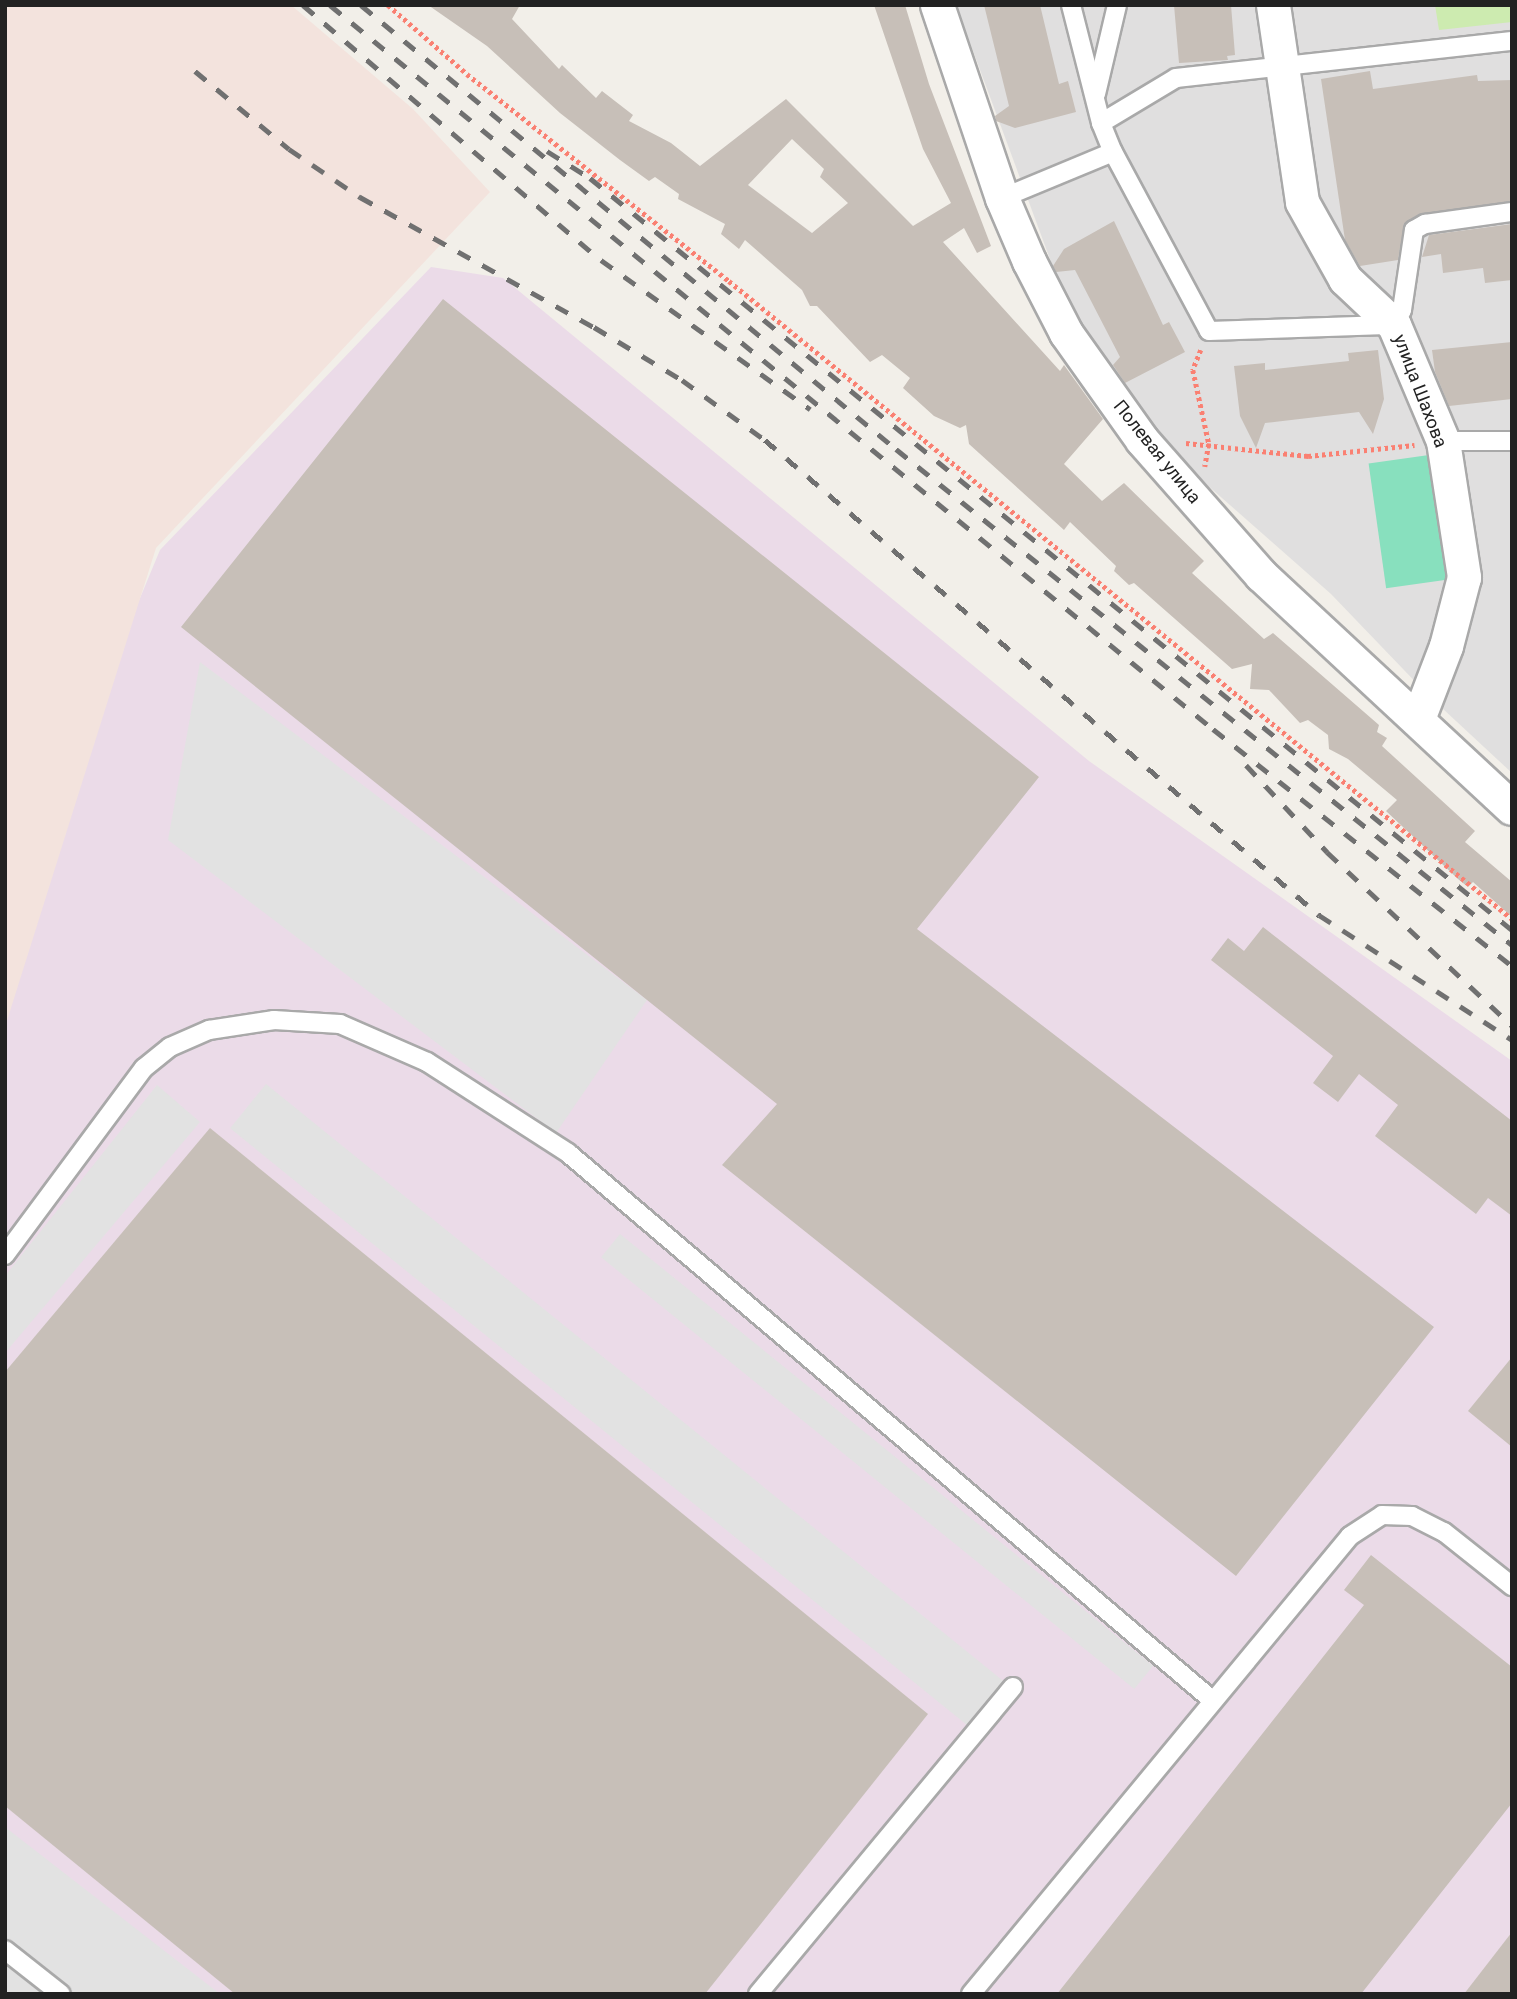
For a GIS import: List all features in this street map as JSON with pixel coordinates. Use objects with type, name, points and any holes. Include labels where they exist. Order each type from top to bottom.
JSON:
[{"type":"street","name":"Полевая улица","points":[[937,5],[1002,198],[1066,333],[1142,440],[1261,575],[1512,808]]},
{"type":"street","name":"улица Шахова","points":[[1273,5],[1283,68],[1289,139],[1302,202],[1345,279],[1394,325],[1443,441],[1464,577],[1446,646],[1418,719]]},
{"type":"lane","points":[[1071,5],[1101,123],[1113,152],[1209,331],[1394,325],[1402,310],[1414,230],[1425,223],[1512,212]]},
{"type":"lane","points":[[1095,98],[1117,5]]},
{"type":"lane","points":[[1101,123],[1176,78],[1512,41]]},
{"type":"lane","points":[[1002,198],[1113,152]]},
{"type":"lane","points":[[1443,441],[1512,441]]},
{"type":"lane","points":[[5,1255],[144,1068],[170,1047],[209,1030],[274,1020],[340,1024],[427,1062],[568,1153],[1211,1699]]},
{"type":"lane","points":[[971,1994],[1211,1699],[1350,1536],[1382,1515],[1412,1516],[1444,1532],[1512,1586]]},
{"type":"lane","points":[[758,1994],[1013,1687]]},
{"type":"lane","points":[[5,1950],[61,1994]]},
{"type":"path","points":[[388,5],[1512,919]]},
{"type":"path","points":[[1201,506],[1209,444],[1193,370],[1209,331]]},
{"type":"path","points":[[1142,440],[1209,444],[1308,456],[1362,454],[1443,441]]},
{"type":"shaded area","points":[[5,5],[291,5],[413,109],[490,192],[156,548],[5,1027]]},
{"type":"shaded area","points":[[956,5],[1512,5],[1512,773],[1428,695],[1331,594],[1197,476],[1123,397],[1067,305]]},
{"type":"shaded area","points":[[431,267],[503,278],[1089,761],[1512,1061],[1512,1994],[5,1994],[5,974],[52,810],[160,550]]},
{"type":"shaded area","points":[[200,662],[647,1000],[556,1133],[168,840]]},
{"type":"shaded area","points":[[266,1084],[1004,1682],[968,1726],[230,1128]]},
{"type":"shaded area","points":[[157,1085],[200,1122],[5,1353],[5,1276]]},
{"type":"shaded area","points":[[620,1234],[1153,1666],[1134,1689],[601,1257]]},
{"type":"shaded area","points":[[5,1827],[220,1994],[5,1994]]},
{"type":"green space","points":[[1435,5],[1512,5],[1512,22],[1439,30]]},
{"type":"green space","points":[[1429,455],[1447,580],[1386,588],[1369,463]]},
{"type":"building","points":[[428,5],[520,5],[512,19],[559,69],[562,65],[596,98],[602,91],[633,115],[629,121],[671,143],[700,166],[786,99],[913,226],[951,203],[923,149],[874,5],[905,5],[929,84],[991,246],[977,253],[964,228],[943,242],[1060,371],[1064,365],[1103,419],[1064,464],[1102,501],[1124,483],[1204,561],[1192,573],[1264,639],[1273,633],[1379,725],[1377,732],[1387,738],[1382,746],[1475,831],[1465,842],[1512,882],[1512,917],[1473,882],[1468,887],[1458,879],[1386,811],[1397,800],[1348,759],[1329,749],[1328,735],[1308,720],[1300,723],[1269,690],[1250,689],[1252,664],[1232,669],[1134,583],[1129,585],[1114,571],[1116,566],[1070,522],[1064,530],[969,444],[966,425],[960,428],[934,416],[903,388],[910,378],[882,355],[870,362],[817,306],[810,306],[802,290],[745,240],[739,249],[721,234],[725,224],[678,199],[679,194],[655,177],[649,181],[620,160],[560,113],[487,46]],"holes":[[[792,139],[824,169],[820,177],[848,203],[812,233],[748,185]]]},
{"type":"building","points":[[984,5],[1040,5],[1059,84],[1068,81],[1076,112],[1015,128],[996,121],[995,116],[1009,106]]},
{"type":"building","points":[[1174,5],[1231,5],[1235,55],[1227,56],[1228,60],[1179,63]]},
{"type":"building","points":[[1370,71],[1373,89],[1477,75],[1478,81],[1512,80],[1512,201],[1420,214],[1404,224],[1398,260],[1360,266],[1345,240],[1321,79]]},
{"type":"building","points":[[1114,221],[1163,325],[1169,322],[1185,352],[1125,383],[1113,365],[1120,357],[1075,270],[1056,272],[1053,266],[1064,249]]},
{"type":"building","points":[[1512,224],[1512,280],[1485,283],[1483,268],[1443,273],[1441,254],[1422,257],[1429,235]]},
{"type":"building","points":[[443,299],[1039,777],[917,929],[1434,1327],[1236,1576],[722,1165],[777,1104],[181,627]]},
{"type":"building","points":[[1512,342],[1512,399],[1449,406],[1435,372],[1432,350]]},
{"type":"building","points":[[1378,350],[1384,399],[1373,434],[1359,412],[1265,423],[1256,448],[1240,416],[1234,366],[1265,363],[1265,370],[1349,361],[1348,353]]},
{"type":"building","points":[[1263,927],[1512,1121],[1512,1216],[1488,1198],[1476,1214],[1375,1136],[1398,1105],[1359,1074],[1338,1102],[1313,1083],[1333,1056],[1211,960],[1228,938],[1244,951]]},
{"type":"building","points":[[210,1128],[928,1714],[705,1994],[235,1994],[5,1806],[5,1372]]},
{"type":"building","points":[[1512,1357],[1512,1447],[1468,1411]]},
{"type":"building","points":[[1371,1555],[1512,1667],[1512,1803],[1361,1994],[1057,1994],[1364,1605],[1344,1590]]},
{"type":"building","points":[[1512,1932],[1512,1994],[1464,1994]]},
{"type":"railway","points":[[303,5],[601,260],[810,409]]},
{"type":"railway","points":[[330,5],[1213,729],[1512,966]]},
{"type":"railway","points":[[361,5],[896,449],[1512,945]]},
{"type":"railway","points":[[195,71],[289,149],[360,197],[594,327],[682,380],[765,440],[1319,915],[1512,1040]]},
{"type":"railway","points":[[547,151],[590,178],[1512,930]]},
{"type":"railway","points":[[1246,765],[1327,852],[1512,1026]]}]
